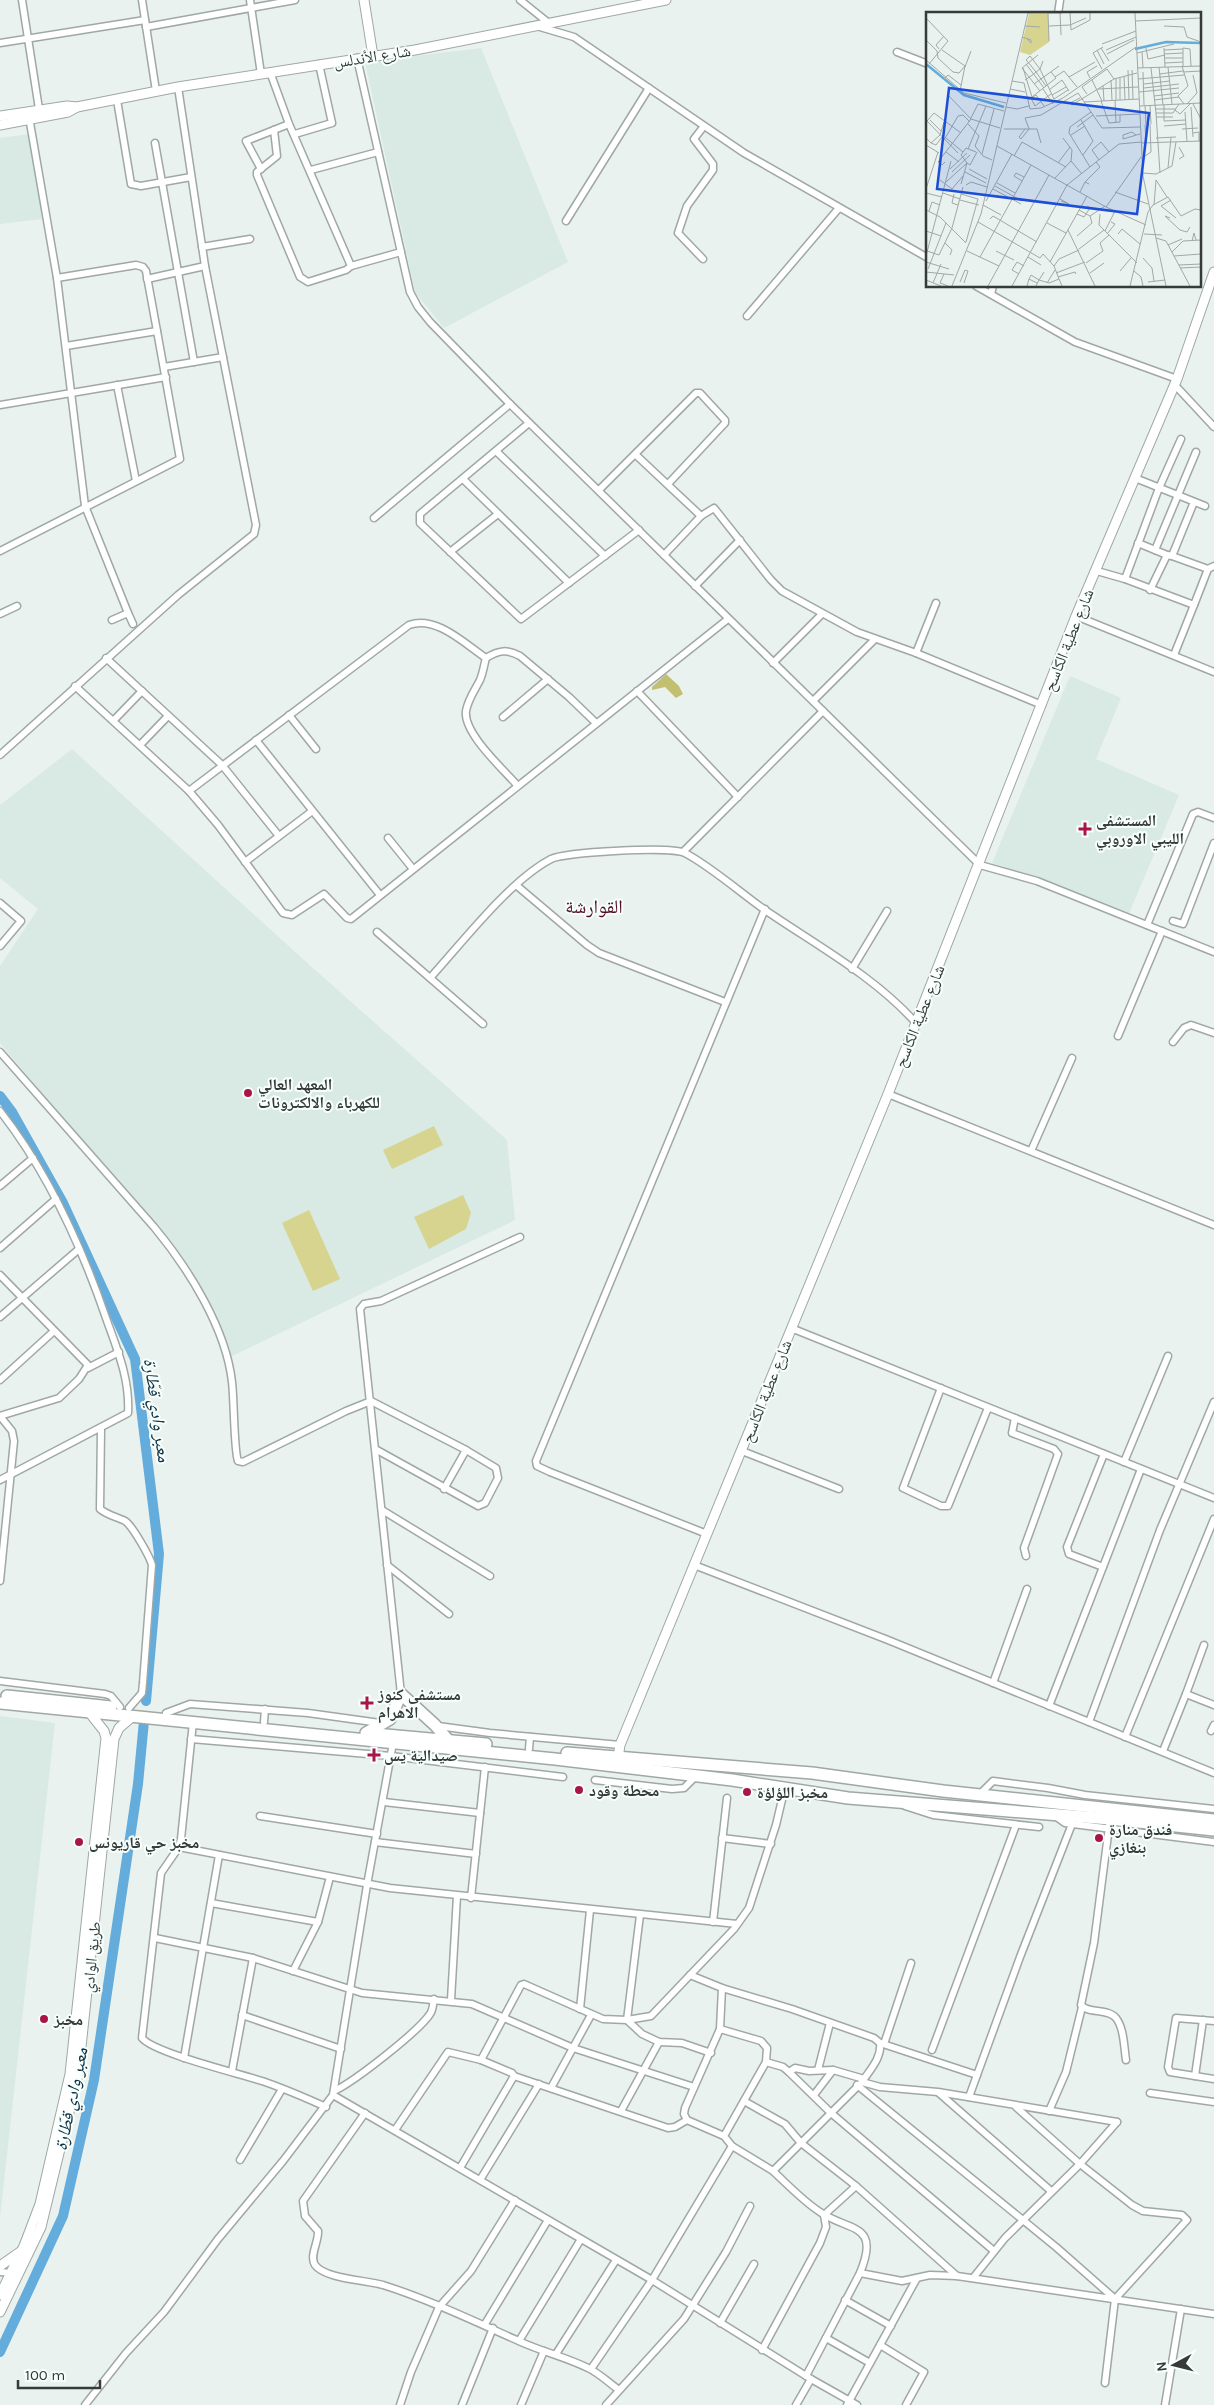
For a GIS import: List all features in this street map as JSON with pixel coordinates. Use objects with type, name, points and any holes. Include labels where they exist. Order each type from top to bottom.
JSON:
[{"type":"highway","points":[[366,1733],[384,1724],[394,1711],[400,1694],[435,1725],[448,1740]]},
{"type":"highway","points":[[0,1695],[88,1702],[127,1711],[194,1722],[393,1744],[555,1759],[785,1787],[848,1798],[1054,1815],[1110,1824],[1214,1830]]},
{"type":"highway","points":[[0,1703],[88,1702]]},
{"type":"highway","points":[[127,1711],[166,1713],[448,1740],[530,1743],[618,1758],[812,1773],[1214,1820]]},
{"type":"highway","points":[[812,1773],[820,1776],[822,1784],[819,1789],[812,1792]]},
{"type":"highway","points":[[848,1798],[841,1792],[839,1786],[846,1779],[851,1778]]},
{"type":"main road","points":[[364,0],[373,56]]},
{"type":"main road","name":"شارع الأندلس","points":[[0,125],[29,116],[39,109],[77,107],[178,87],[373,56],[538,27],[666,0]]},
{"type":"main road","name":"شارع الأندلس","points":[[0,116],[29,116],[68,112],[77,107]]},
{"type":"main road","name":"شارع عطية الكاسح","points":[[618,1758],[620,1745],[742,1451],[980,865],[1076,616],[1097,571],[1134,478],[1176,381],[1214,272]]},
{"type":"main road","points":[[88,1702],[110,1739],[119,1728],[127,1711]]},
{"type":"main road","name":"طريق الوادي","points":[[0,2295],[16,2273],[41,2227],[48,2205],[78,2075],[78,2044],[110,1739]]},
{"type":"main road","name":"طريق الوادي","points":[[0,2312],[40,2204],[78,2044]]},
{"type":"main road","points":[[0,2266],[13,2258],[24,2246]]},
{"type":"street","points":[[22,0],[39,109]]},
{"type":"street","points":[[142,0],[156,91]]},
{"type":"street","points":[[250,0],[261,74]]},
{"type":"street","points":[[0,43],[251,8],[295,0]]},
{"type":"street","points":[[520,0],[550,24]]},
{"type":"street","points":[[538,27],[556,30],[574,37],[744,153],[926,257]]},
{"type":"street","points":[[897,52],[926,63]]},
{"type":"street","points":[[357,58],[410,292],[418,308],[510,404],[599,490],[728,620],[980,865],[1038,881],[1214,952]]},
{"type":"street","points":[[294,134],[332,123],[320,64]]},
{"type":"street","points":[[270,72],[289,124],[311,170],[351,266]]},
{"type":"street","points":[[0,755],[178,595],[254,534],[256,525],[205,266],[178,87]]},
{"type":"street","points":[[566,221],[649,88]]},
{"type":"street","points":[[117,100],[131,184],[135,186],[162,183],[191,177]]},
{"type":"street","points":[[29,116],[66,346],[85,506],[133,624]]},
{"type":"street","points":[[261,169],[246,141],[289,124]]},
{"type":"street","points":[[703,259],[678,232],[687,206],[713,170],[713,164],[694,140],[704,126]]},
{"type":"street","points":[[274,130],[277,156],[261,169],[257,175],[303,281],[317,279],[346,270],[351,266],[400,252]]},
{"type":"street","points":[[155,144],[194,362]]},
{"type":"street","points":[[311,170],[378,152]]},
{"type":"street","points":[[747,316],[839,208]]},
{"type":"street","points":[[202,247],[250,239]]},
{"type":"street","points":[[0,551],[180,459],[148,279],[144,267],[136,265],[56,278]]},
{"type":"street","points":[[148,279],[205,266]]},
{"type":"street","points":[[980,288],[1075,342],[1176,381],[1214,427]]},
{"type":"street","points":[[991,294],[992,288]]},
{"type":"street","points":[[66,346],[157,331]]},
{"type":"street","points":[[164,367],[223,357]]},
{"type":"street","points":[[0,405],[166,377]]},
{"type":"street","points":[[117,385],[136,482]]},
{"type":"street","points":[[599,490],[696,394],[703,396],[725,420],[724,426],[668,484]]},
{"type":"street","points":[[374,518],[510,404]]},
{"type":"street","points":[[529,423],[418,517],[420,523],[520,619],[524,618],[639,530]]},
{"type":"street","points":[[1125,579],[1159,488],[1181,439]]},
{"type":"street","points":[[496,451],[605,556]]},
{"type":"street","points":[[1155,550],[1196,452]]},
{"type":"street","points":[[636,454],[701,516]]},
{"type":"street","points":[[1134,478],[1205,506]]},
{"type":"street","points":[[462,479],[569,583]]},
{"type":"street","points":[[1150,590],[1170,556],[1194,502]]},
{"type":"street","points":[[664,555],[701,516],[709,509],[716,508],[771,580],[782,590],[822,614],[874,640],[916,653],[1042,705]]},
{"type":"street","points":[[450,552],[498,514]]},
{"type":"street","points":[[695,586],[740,540]]},
{"type":"street","points":[[1138,543],[1170,556],[1211,568],[1174,655]]},
{"type":"street","points":[[1097,571],[1125,579],[1194,605]]},
{"type":"street","points":[[916,653],[936,602]]},
{"type":"street","points":[[0,614],[17,606]]},
{"type":"street","points":[[112,620],[128,613]]},
{"type":"street","points":[[774,663],[822,614]]},
{"type":"street","points":[[1076,616],[1214,672]]},
{"type":"street","points":[[75,686],[189,791],[218,825],[283,914],[292,915],[324,894],[328,896],[347,918],[351,918],[728,620]]},
{"type":"street","points":[[189,791],[415,623],[439,626],[486,658]]},
{"type":"street","points":[[813,701],[874,640]]},
{"type":"street","points":[[486,658],[503,651],[511,651],[548,679],[596,723]]},
{"type":"street","points":[[106,658],[222,765],[279,836]]},
{"type":"street","points":[[486,658],[479,681],[469,700],[466,713],[467,722],[474,736],[517,785]]},
{"type":"street","points":[[503,717],[548,679]]},
{"type":"street","points":[[114,720],[142,691]]},
{"type":"street","points":[[637,691],[738,797]]},
{"type":"street","points":[[683,852],[823,711]]},
{"type":"street","points":[[289,715],[316,749]]},
{"type":"street","points":[[140,745],[168,716]]},
{"type":"street","points":[[256,740],[311,812],[380,895]]},
{"type":"street","points":[[244,862],[311,812]]},
{"type":"street","points":[[1147,925],[1193,814],[1198,812],[1214,818]]},
{"type":"street","points":[[388,838],[413,869]]},
{"type":"street","points":[[1173,921],[1182,924],[1214,843]]},
{"type":"street","points":[[430,978],[516,884],[537,867],[563,855],[615,850],[683,852],[852,969],[897,1003],[916,1023]]},
{"type":"street","points":[[516,884],[587,945],[599,953],[725,1002]]},
{"type":"street","points":[[0,903],[20,921],[0,946]]},
{"type":"street","points":[[707,1534],[550,1472],[538,1466],[536,1461],[765,909]]},
{"type":"street","points":[[852,969],[887,911]]},
{"type":"street","points":[[1118,1036],[1162,931]]},
{"type":"street","points":[[377,932],[483,1024]]},
{"type":"street","points":[[1173,1042],[1184,1028],[1191,1025],[1214,1033]]},
{"type":"street","points":[[0,1052],[154,1227],[170,1246],[189,1276],[228,1357],[238,1461],[243,1462],[346,1410],[371,1401],[466,1450],[498,1470],[498,1478],[485,1503],[477,1506],[376,1450]]},
{"type":"street","points":[[1031,1152],[1072,1058]]},
{"type":"street","points":[[888,1094],[1214,1225]]},
{"type":"street","points":[[0,1112],[33,1158],[56,1199],[79,1249],[119,1352],[128,1393],[128,1413],[0,1480]]},
{"type":"street","points":[[0,1186],[33,1158]]},
{"type":"street","points":[[0,1248],[56,1199]]},
{"type":"street","points":[[400,1694],[361,1306],[381,1301],[452,1270],[520,1237]]},
{"type":"street","points":[[0,1317],[79,1249]]},
{"type":"street","points":[[0,1275],[87,1363],[88,1368]]},
{"type":"street","points":[[791,1328],[1180,1486],[1214,1498]]},
{"type":"street","points":[[0,1380],[54,1331]]},
{"type":"street","points":[[0,1581],[2,1543],[14,1436],[0,1416],[59,1398],[88,1368],[119,1352]]},
{"type":"street","points":[[1124,1462],[1168,1356]]},
{"type":"street","points":[[941,1388],[903,1488],[941,1506],[948,1506],[988,1408]]},
{"type":"street","points":[[1089,1722],[1160,1530],[1214,1402]]},
{"type":"street","points":[[1016,1418],[1012,1433],[1054,1449],[1058,1454],[1024,1548],[1026,1556]]},
{"type":"street","points":[[0,1681],[88,1702],[110,1696],[127,1711],[142,1693],[152,1565],[150,1557],[128,1523],[100,1509],[101,1428]]},
{"type":"street","points":[[444,1489],[466,1450]]},
{"type":"street","points":[[742,1451],[839,1489]]},
{"type":"street","points":[[1103,1567],[1070,1554],[1067,1547],[1104,1454]]},
{"type":"street","points":[[1049,1706],[1141,1469]]},
{"type":"street","points":[[382,1510],[490,1576]]},
{"type":"street","points":[[1125,1737],[1214,1519]]},
{"type":"street","points":[[387,1565],[449,1614]]},
{"type":"street","points":[[694,1565],[1214,1773]]},
{"type":"street","points":[[993,1683],[1027,1590]]},
{"type":"street","points":[[1163,1752],[1204,1645]]},
{"type":"street","points":[[1186,1694],[1214,1705]]},
{"type":"street","points":[[166,1713],[190,1704],[265,1710],[384,1724]]},
{"type":"street","points":[[264,1722],[265,1710]]},
{"type":"street","points":[[194,1722],[179,1848],[160,1873],[155,1938],[141,2035],[146,2042],[184,2058],[232,2071],[326,2107]]},
{"type":"street","points":[[435,1725],[530,1743],[620,1745]]},
{"type":"street","points":[[191,1739],[391,1756],[563,1777]]},
{"type":"street","points":[[85,2405],[126,2353],[164,2312],[218,2239],[326,2107],[334,2093],[367,1885],[384,1802],[393,1744]]},
{"type":"street","points":[[471,1898],[485,1767]]},
{"type":"street","points":[[595,1780],[672,1789],[684,1788],[696,1776]]},
{"type":"street","points":[[980,1794],[993,1781],[1085,1795],[1214,1809]]},
{"type":"street","points":[[481,2060],[521,1985],[524,1984],[603,2019],[627,2020],[651,2016],[738,1924],[749,1908],[771,1844],[785,1787]]},
{"type":"street","points":[[713,1922],[727,1798]]},
{"type":"street","points":[[898,1801],[908,1808],[933,1815],[1039,1827]]},
{"type":"street","points":[[384,1802],[480,1813]]},
{"type":"street","points":[[1054,1815],[1060,1821],[1072,1824],[1110,1824],[1214,1842]]},
{"type":"street","points":[[260,1816],[377,1834]]},
{"type":"street","points":[[932,2050],[1016,1824]]},
{"type":"street","points":[[969,2097],[1020,1957],[1072,1824]]},
{"type":"street","points":[[1049,2111],[1066,2072],[1082,2007],[1094,1943],[1110,1824]]},
{"type":"street","points":[[722,1838],[771,1844]]},
{"type":"street","points":[[375,1842],[476,1854]]},
{"type":"street","points":[[179,1848],[330,1876],[367,1885],[471,1898],[738,1924]]},
{"type":"street","points":[[184,2058],[219,1855]]},
{"type":"street","points":[[293,1971],[318,1922],[330,1876]]},
{"type":"street","points":[[451,2000],[457,1896]]},
{"type":"street","points":[[211,1903],[318,1922]]},
{"type":"street","points":[[580,2009],[590,1910]]},
{"type":"street","points":[[627,2020],[640,1915]]},
{"type":"street","points":[[155,1938],[253,1958],[350,1989],[376,1995],[451,2000],[472,2004],[573,2048],[694,2088]]},
{"type":"street","points":[[232,2071],[253,1958]]},
{"type":"street","points":[[773,2171],[861,2082],[872,2067],[880,2050],[911,1963]]},
{"type":"street","points":[[690,1976],[722,1988],[792,2009],[874,2038],[882,2044],[977,2075]]},
{"type":"street","points":[[722,1988],[720,2029],[684,2112],[687,2120],[724,2136],[732,2146],[773,2171],[810,2206],[824,2215],[856,2227],[862,2232],[867,2249],[867,2257],[860,2273],[826,2338],[796,2405]]},
{"type":"street","points":[[334,2093],[414,2030],[431,2013],[434,1999]]},
{"type":"street","points":[[1082,2007],[1112,2014],[1117,2019],[1126,2060]]},
{"type":"street","points":[[551,2088],[591,2014]]},
{"type":"street","points":[[242,2015],[341,2049]]},
{"type":"street","points":[[1214,2021],[1178,2016],[1174,2020],[1168,2070],[1214,2079]]},
{"type":"street","points":[[627,2020],[642,2034],[659,2042],[682,2044],[711,2053]]},
{"type":"street","points":[[1195,2076],[1204,2020]]},
{"type":"street","points":[[818,2070],[830,2023]]},
{"type":"street","points":[[720,2029],[764,2043],[767,2048],[766,2062],[724,2136]]},
{"type":"street","points":[[621,2111],[659,2042]]},
{"type":"street","points":[[395,2130],[447,2053],[455,2052],[481,2060],[512,2073],[514,2076],[670,2128],[687,2120]]},
{"type":"street","points":[[766,2062],[783,2067],[831,2113],[994,2251]]},
{"type":"street","points":[[789,2072],[795,2068],[833,2070],[861,2082],[880,2087],[938,2092],[1117,2122],[1080,2164],[1022,2220],[973,2278]]},
{"type":"street","points":[[814,2095],[833,2070]]},
{"type":"street","points":[[460,2168],[514,2076]]},
{"type":"street","points":[[861,2082],[1115,2299]]},
{"type":"street","points":[[480,2180],[539,2084]]},
{"type":"street","points":[[240,2160],[282,2089]]},
{"type":"street","points":[[938,2092],[1051,2192]]},
{"type":"street","points":[[334,2093],[365,2113],[652,2280],[692,2307],[848,2403],[857,2405]]},
{"type":"street","points":[[1150,2093],[1214,2102]]},
{"type":"street","points":[[744,2101],[785,2124],[802,2143],[856,2186],[957,2276]]},
{"type":"street","points":[[1015,2106],[1080,2164],[1132,2205],[1143,2211],[1182,2215],[1187,2220],[1115,2299],[1105,2383]]},
{"type":"street","points":[[365,2113],[303,2201],[305,2216],[318,2231],[313,2262],[321,2270],[332,2275],[383,2285],[485,2324],[519,2341],[590,2368],[619,2390]]},
{"type":"street","points":[[590,2368],[652,2280],[732,2146]]},
{"type":"street","points":[[824,2215],[856,2186]]},
{"type":"street","points":[[400,2405],[408,2379],[439,2307],[471,2271],[515,2200]]},
{"type":"street","points":[[606,2405],[684,2319],[750,2206]]},
{"type":"street","points":[[762,2350],[820,2243],[826,2227],[824,2215]]},
{"type":"street","points":[[485,2324],[548,2220]]},
{"type":"street","points":[[519,2341],[581,2239]]},
{"type":"street","points":[[556,2354],[616,2260]]},
{"type":"street","points":[[720,2324],[754,2264]]},
{"type":"street","points":[[0,2272],[16,2273]]},
{"type":"street","points":[[860,2273],[902,2281],[930,2275],[957,2276],[1214,2314]]},
{"type":"street","points":[[848,2403],[917,2278]]},
{"type":"street","points":[[845,2300],[891,2326]]},
{"type":"street","points":[[1165,2405],[1181,2309]]},
{"type":"street","points":[[462,2405],[492,2328]]},
{"type":"street","points":[[826,2338],[870,2363]]},
{"type":"street","points":[[880,2345],[924,2372],[906,2405]]},
{"type":"street","points":[[521,2405],[544,2351]]},
{"type":"shaded area","points":[[481,48],[568,262],[444,328],[415,292],[365,62]]},
{"type":"shaded area","points":[[31,134],[42,219],[0,224],[0,138]]},
{"type":"shaded area","points":[[666,674],[679,686],[683,694],[676,698],[665,687],[652,690],[652,687]]},
{"type":"shaded area","name":"المستشفی الليبي الاوروبي","points":[[1070,676],[1121,698],[1096,759],[1179,795],[1128,916],[1038,878],[992,863]]},
{"type":"shaded area","name":"المعهد العالي للكهرباء والالكترونات","points":[[72,749],[305,961],[507,1140],[515,1220],[230,1357],[215,1320],[170,1247],[0,1043],[0,966],[38,909],[0,878],[0,805]]},
{"type":"shaded area","points":[[434,1126],[443,1145],[392,1169],[383,1150]]},
{"type":"shaded area","points":[[463,1195],[471,1213],[466,1229],[429,1249],[414,1217]]},
{"type":"shaded area","points":[[309,1210],[340,1279],[313,1291],[282,1223]]},
{"type":"shaded area","points":[[0,1716],[55,1723],[0,2218]]},
{"type":"waterway","name":"معبر وادي قطّارة","points":[[0,1096],[12,1112],[63,1203],[135,1359],[159,1554],[146,1701]]},
{"type":"waterway","name":"معبر وادي قطّارة","points":[[0,2352],[63,2216],[94,2080],[138,1784],[144,1721]]},
{"type":"place","name":"المستشفی الليبي الاوروبي","points":[[1085,829]]},
{"type":"place","name":"المعهد العالي للكهرباء والالكترونات","points":[[248,1093]]},
{"type":"place","name":"مستشفى كنوز الاهرام","points":[[367,1703]]},
{"type":"place","name":"صيدالية يس","points":[[374,1755]]},
{"type":"place","name":"محطة وقود","points":[[579,1790]]},
{"type":"place","name":"مخبز اللؤلؤة","points":[[747,1792]]},
{"type":"place","name":"فندق منارة بنغازي","points":[[1099,1838]]},
{"type":"place","name":"مخبز حي قاريونس","points":[[79,1842]]},
{"type":"place","name":"مخبز","points":[[44,2019]]},
{"type":"district","name":"القوارشة","points":[[594,906]]}]
